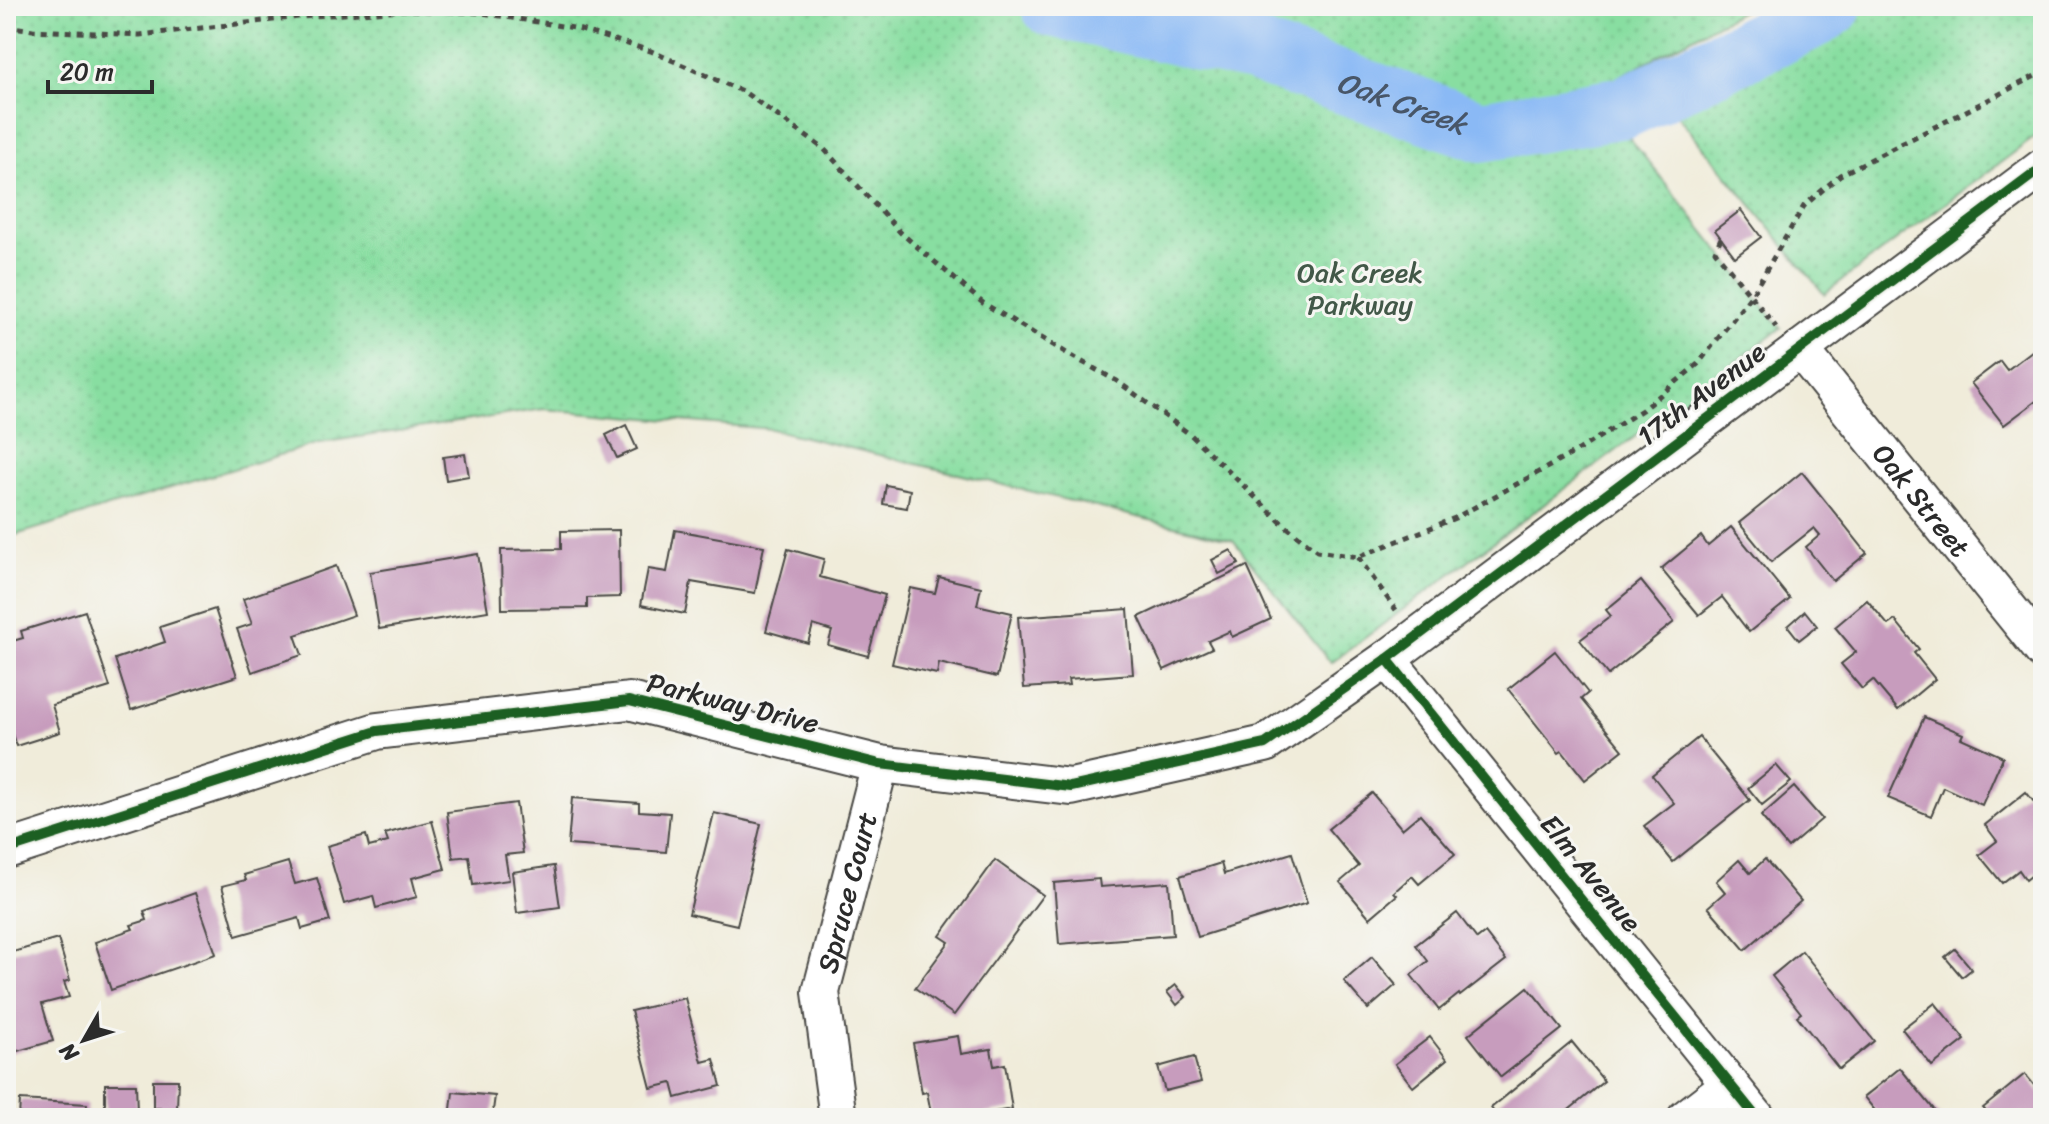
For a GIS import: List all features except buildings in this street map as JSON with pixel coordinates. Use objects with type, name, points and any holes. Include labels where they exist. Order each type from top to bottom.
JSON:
[{"type":"street","name":"17th Avenue","points":[[1387,659],[2043,167]]},
{"type":"street","name":"Oak Street","points":[[1800,349],[2043,651]]},
{"type":"street","name":"Parkway Drive","points":[[6,850],[377,731],[629,701],[880,764],[1071,787],[1265,744],[1387,659]]},
{"type":"street","name":"Elm Avenue","points":[[1387,659],[1757,1118]]},
{"type":"street","name":"Spruce Court","points":[[838,1118],[821,992],[880,764]]},
{"type":"street","points":[[1686,1118],[1730,1084]]},
{"type":"path","points":[[6,26],[140,35],[299,17],[405,10],[482,13],[574,28],[651,51],[744,92],[824,149],[901,233],[983,303],[1117,381],[1191,435],[1282,523],[1317,551],[1358,557],[1455,518],[1577,451],[1642,410],[1698,364],[1751,296],[1804,206],[1840,175],[2043,72]]},
{"type":"path","points":[[1721,238],[1715,251],[1777,328],[1800,349]]},
{"type":"path","points":[[1358,557],[1396,611]]},
{"type":"green space","name":"Oak Creek Parkway","points":[[6,6],[1751,6],[1592,91],[1781,328],[1331,663],[1233,540],[771,429],[544,409],[319,443],[6,538]]},
{"type":"green space","points":[[1868,6],[2043,6],[2043,131],[1824,294],[1673,110]]},
{"type":"waterway","name":"Oak Creek","points":[[1052,6],[1253,51],[1481,131],[1625,107],[1831,6]]},
{"type":"cycle path","points":[[6,850],[377,731],[629,701],[880,764],[1071,787],[1265,744],[1387,659],[2043,167]]},
{"type":"cycle path","points":[[1387,659],[1757,1118]]}]
